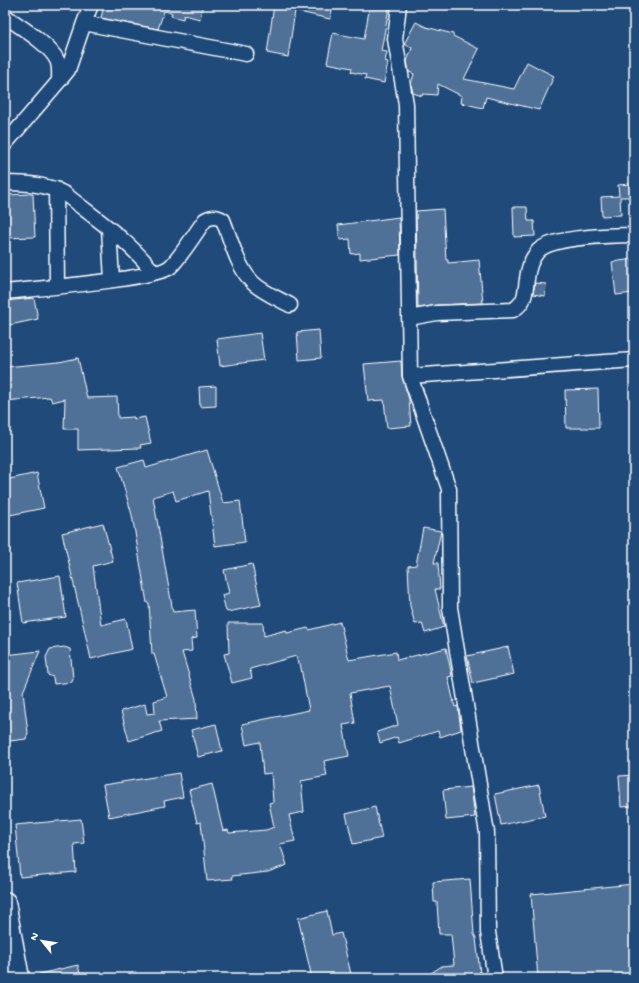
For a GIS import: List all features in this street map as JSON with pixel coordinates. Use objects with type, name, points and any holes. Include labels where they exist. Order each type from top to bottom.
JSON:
[{"type":"main road","points":[[5,902],[19,978]]},
{"type":"street","points":[[5,144],[68,70],[91,5]]},
{"type":"street","points":[[399,5],[395,39],[406,104],[410,376],[449,489],[450,608],[487,833],[488,932],[495,978]]},
{"type":"street","points":[[5,16],[38,40],[57,60],[59,81]]},
{"type":"street","points":[[84,23],[246,54]]},
{"type":"street","points":[[5,183],[27,183],[56,189],[109,229],[143,258],[154,273]]},
{"type":"street","points":[[56,189],[57,286]]},
{"type":"street","points":[[5,292],[112,280],[162,272],[170,267],[205,220],[210,216],[217,216],[223,220],[244,272],[253,282],[269,294],[290,305]]},
{"type":"street","points":[[109,229],[112,280]]},
{"type":"street","points":[[409,318],[437,313],[513,310],[521,305],[524,297],[529,265],[538,251],[548,244],[583,238],[631,235],[634,233]]},
{"type":"street","points":[[410,376],[634,360]]},
{"type":"building","points":[[104,5],[203,5],[200,19],[184,15],[183,19],[171,16],[172,13],[164,11],[158,29],[101,18]]},
{"type":"building","points":[[274,5],[333,5],[330,19],[295,11],[288,57],[267,53]]},
{"type":"building","points":[[370,5],[389,8],[381,51],[387,52],[385,61],[388,62],[384,83],[365,79],[366,75],[351,72],[352,68],[327,63],[333,33],[364,39]]},
{"type":"building","points":[[416,22],[426,27],[453,34],[453,36],[479,49],[464,79],[514,89],[527,62],[554,76],[539,110],[486,97],[483,108],[461,103],[462,96],[438,84],[437,95],[423,94],[422,96],[413,93],[411,84],[414,74],[409,72],[407,61],[412,48],[404,44]]},
{"type":"building","points":[[630,184],[630,197],[620,197],[621,215],[602,216],[601,197],[619,196],[618,185]]},
{"type":"building","points":[[33,194],[35,237],[5,238],[5,195]]},
{"type":"building","points":[[513,207],[527,207],[528,221],[534,221],[535,236],[514,237]]},
{"type":"building","points":[[443,209],[446,260],[448,260],[448,263],[479,260],[483,303],[437,305],[418,308],[416,211]]},
{"type":"building","points":[[399,217],[400,255],[360,259],[360,253],[351,254],[350,239],[340,240],[338,225]]},
{"type":"building","points":[[634,259],[634,293],[616,295],[612,262]]},
{"type":"building","points":[[535,283],[546,284],[545,296],[533,294]]},
{"type":"building","points":[[34,298],[38,319],[5,326],[5,301]]},
{"type":"building","points":[[319,330],[321,358],[299,360],[297,332]]},
{"type":"building","points":[[260,333],[264,360],[220,366],[217,339]]},
{"type":"building","points":[[78,358],[87,398],[117,397],[118,418],[134,417],[134,419],[145,417],[151,443],[140,445],[141,448],[78,450],[78,429],[64,429],[65,399],[52,402],[50,397],[5,401],[5,367],[59,362]]},
{"type":"building","points":[[401,361],[402,377],[409,399],[411,426],[387,428],[384,400],[368,401],[364,364]]},
{"type":"building","points":[[216,386],[216,406],[200,407],[199,387]]},
{"type":"building","points":[[598,389],[599,428],[566,428],[565,390]]},
{"type":"building","points":[[207,450],[223,503],[240,501],[245,542],[215,546],[208,491],[176,501],[173,491],[153,497],[173,612],[195,610],[197,638],[191,639],[192,651],[182,652],[196,699],[197,719],[159,721],[162,731],[129,741],[121,711],[145,704],[147,714],[155,713],[154,701],[167,697],[154,654],[152,654],[149,603],[147,603],[132,515],[118,467],[144,460],[146,468]]},
{"type":"building","points":[[37,473],[44,508],[5,516],[5,480]]},
{"type":"building","points":[[103,523],[113,561],[93,566],[101,625],[126,619],[132,649],[91,659],[62,533]]},
{"type":"building","points":[[423,528],[441,531],[434,563],[438,563],[440,589],[435,589],[444,627],[425,633],[422,623],[415,624],[410,606],[408,566],[416,565]]},
{"type":"building","points":[[252,564],[261,605],[228,612],[226,611],[222,595],[229,593],[224,570]]},
{"type":"building","points":[[60,576],[66,617],[23,623],[17,583]]},
{"type":"building","points":[[340,622],[349,660],[396,652],[397,660],[446,648],[452,676],[448,677],[455,707],[458,706],[461,730],[440,737],[438,731],[399,743],[397,737],[380,743],[377,732],[398,725],[390,686],[350,693],[355,723],[343,725],[349,756],[324,761],[327,776],[301,781],[304,812],[289,815],[295,841],[280,844],[287,865],[268,872],[232,876],[233,879],[207,881],[201,822],[197,823],[189,790],[212,784],[223,831],[228,830],[229,833],[266,830],[274,827],[269,803],[273,802],[271,773],[263,774],[260,742],[246,745],[242,724],[309,710],[300,663],[298,664],[296,656],[250,669],[252,678],[232,683],[224,654],[229,653],[228,623],[263,623],[264,636],[286,630],[287,633],[308,628],[309,630]]},
{"type":"building","points":[[64,647],[70,649],[73,678],[72,682],[54,684],[53,677],[48,675],[46,657],[50,649]]},
{"type":"building","points":[[508,647],[514,674],[473,683],[467,656]]},
{"type":"building","points":[[40,651],[23,692],[28,733],[26,739],[10,741],[5,739],[5,655]]},
{"type":"building","points":[[216,724],[222,751],[198,757],[191,730]]},
{"type":"building","points":[[179,773],[183,797],[164,801],[165,806],[109,817],[103,785]]},
{"type":"building","points":[[634,775],[634,806],[621,807],[619,776]]},
{"type":"building","points":[[539,785],[545,816],[501,825],[495,794]]},
{"type":"building","points":[[471,787],[475,817],[446,820],[443,790]]},
{"type":"building","points":[[375,807],[382,838],[353,844],[346,814]]},
{"type":"building","points":[[81,819],[84,843],[74,844],[76,872],[20,877],[15,825]]},
{"type":"building","points":[[470,879],[474,934],[476,938],[480,973],[472,978],[423,978],[442,966],[454,965],[451,934],[439,934],[437,902],[434,902],[433,882]]},
{"type":"building","points":[[634,884],[634,978],[538,978],[531,894]]},
{"type":"building","points":[[327,911],[332,935],[341,933],[352,978],[312,978],[298,918]]},
{"type":"building","points":[[78,965],[81,978],[39,978],[39,974]]}]
